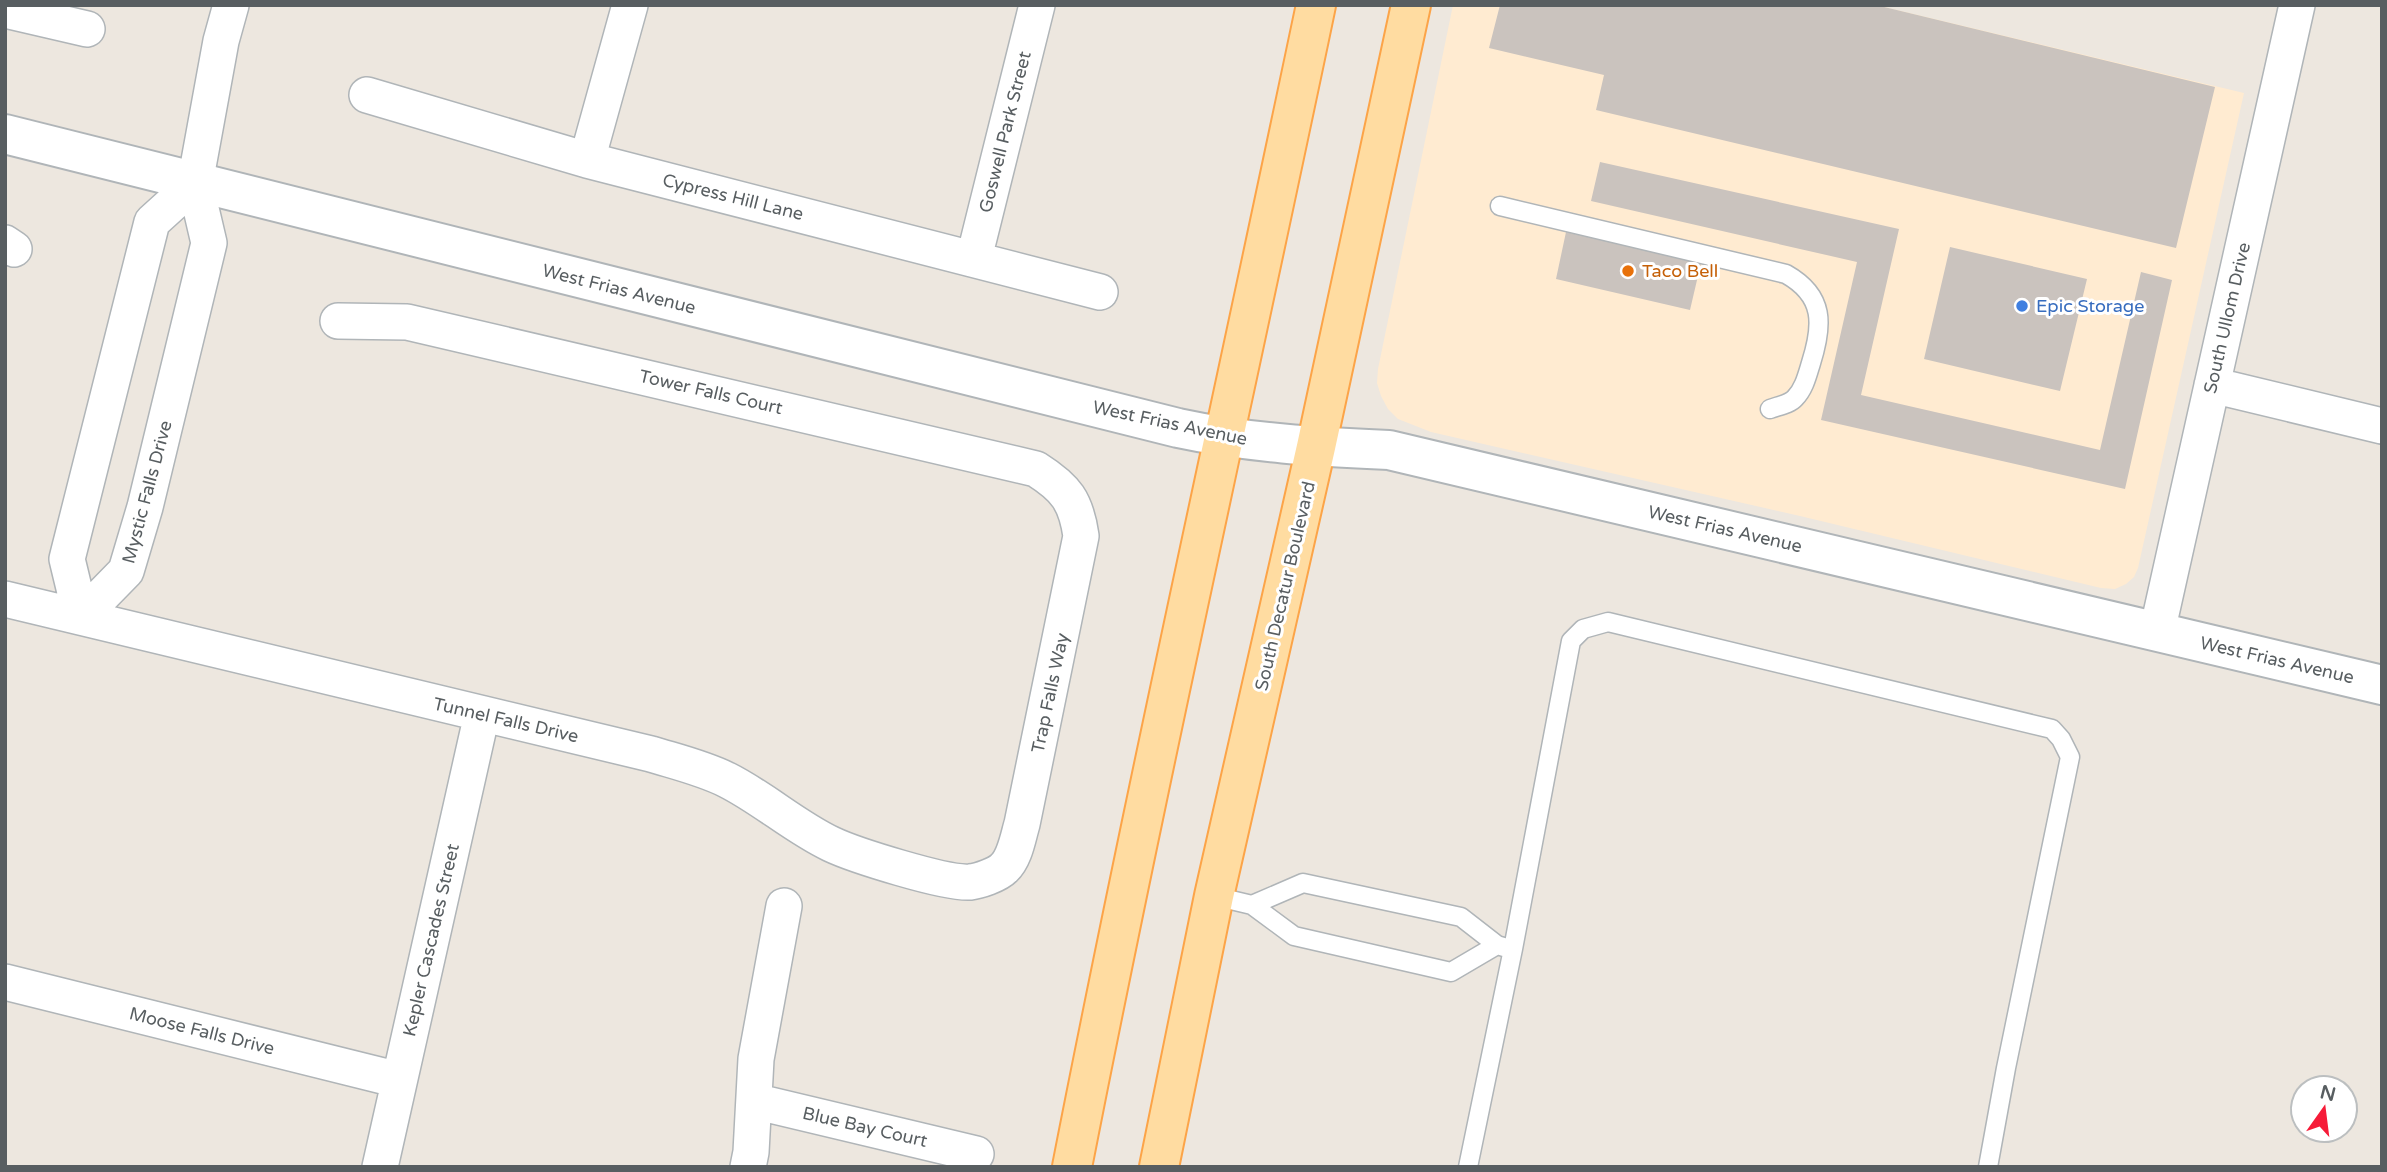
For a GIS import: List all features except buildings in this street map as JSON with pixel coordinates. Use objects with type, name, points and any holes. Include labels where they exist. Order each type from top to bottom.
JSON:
[{"type":"main road","points":[[1072,1167],[1117,937],[1316,5]]},
{"type":"main road","name":"South Decatur Boulevard","points":[[1159,1167],[1214,896],[1316,447],[1411,5]]},
{"type":"street","name":"Mystic Falls Drive","points":[[81,617],[127,571],[145,507],[209,243],[195,183],[221,41],[231,5]]},
{"type":"street","points":[[587,160],[630,5]]},
{"type":"street","name":"Goswell Park Street","points":[[974,258],[1037,5]]},
{"type":"street","name":"South Ullom Drive","points":[[2157,632],[2297,5]]},
{"type":"street","points":[[5,10],[87,29]]},
{"type":"street","name":"Cypress Hill Lane","points":[[367,95],[587,160],[1100,292]]},
{"type":"street","name":"West Frias Avenue","points":[[5,134],[1165,425],[1225,438],[1316,447],[1389,450],[2382,685]]},
{"type":"street","points":[[81,617],[66,559],[152,222],[195,183]]},
{"type":"street","name":"Tower Falls Court","points":[[338,321],[407,322],[1036,469],[1053,480],[1070,499]]},
{"type":"street","points":[[2212,385],[2382,426]]},
{"type":"street","name":"Trap Falls Way","points":[[988,876],[1004,868],[1014,850],[1025,810],[1081,536],[1078,513],[1070,499]]},
{"type":"street","name":"Tunnel Falls Drive","points":[[5,599],[651,754],[728,780],[830,844],[856,854],[943,879],[969,882],[988,876]]},
{"type":"street","name":"Kepler Cascades Street","points":[[380,1167],[482,714]]},
{"type":"street","points":[[748,1167],[756,1059],[784,906]]},
{"type":"street","name":"Moose Falls Drive","points":[[5,982],[399,1080]]},
{"type":"street","name":"Blue Bay Court","points":[[754,1101],[976,1154]]},
{"type":"lane","points":[[1500,206],[1786,274],[1798,281],[1811,293],[1819,313],[1818,335],[1804,384],[1793,401],[1770,409]]},
{"type":"lane","points":[[1468,1167],[1505,947],[1570,641],[1583,629],[1608,622],[2052,729],[2062,739],[2070,757],[1988,1167]]},
{"type":"lane","points":[[1252,905],[1303,883],[1461,917],[1505,947]]},
{"type":"lane","points":[[1214,896],[1252,905],[1294,936],[1451,972],[1505,947]]},
{"type":"shaded area","points":[[1453,5],[1876,5],[2244,93],[2134,577],[2115,589],[2101,588],[1431,432],[1398,419],[1381,396],[1377,383],[1378,369]]},
{"type":"place","name":"Taco Bell","points":[[1628,271]]},
{"type":"place","name":"Epic Storage","points":[[2022,306]]}]
